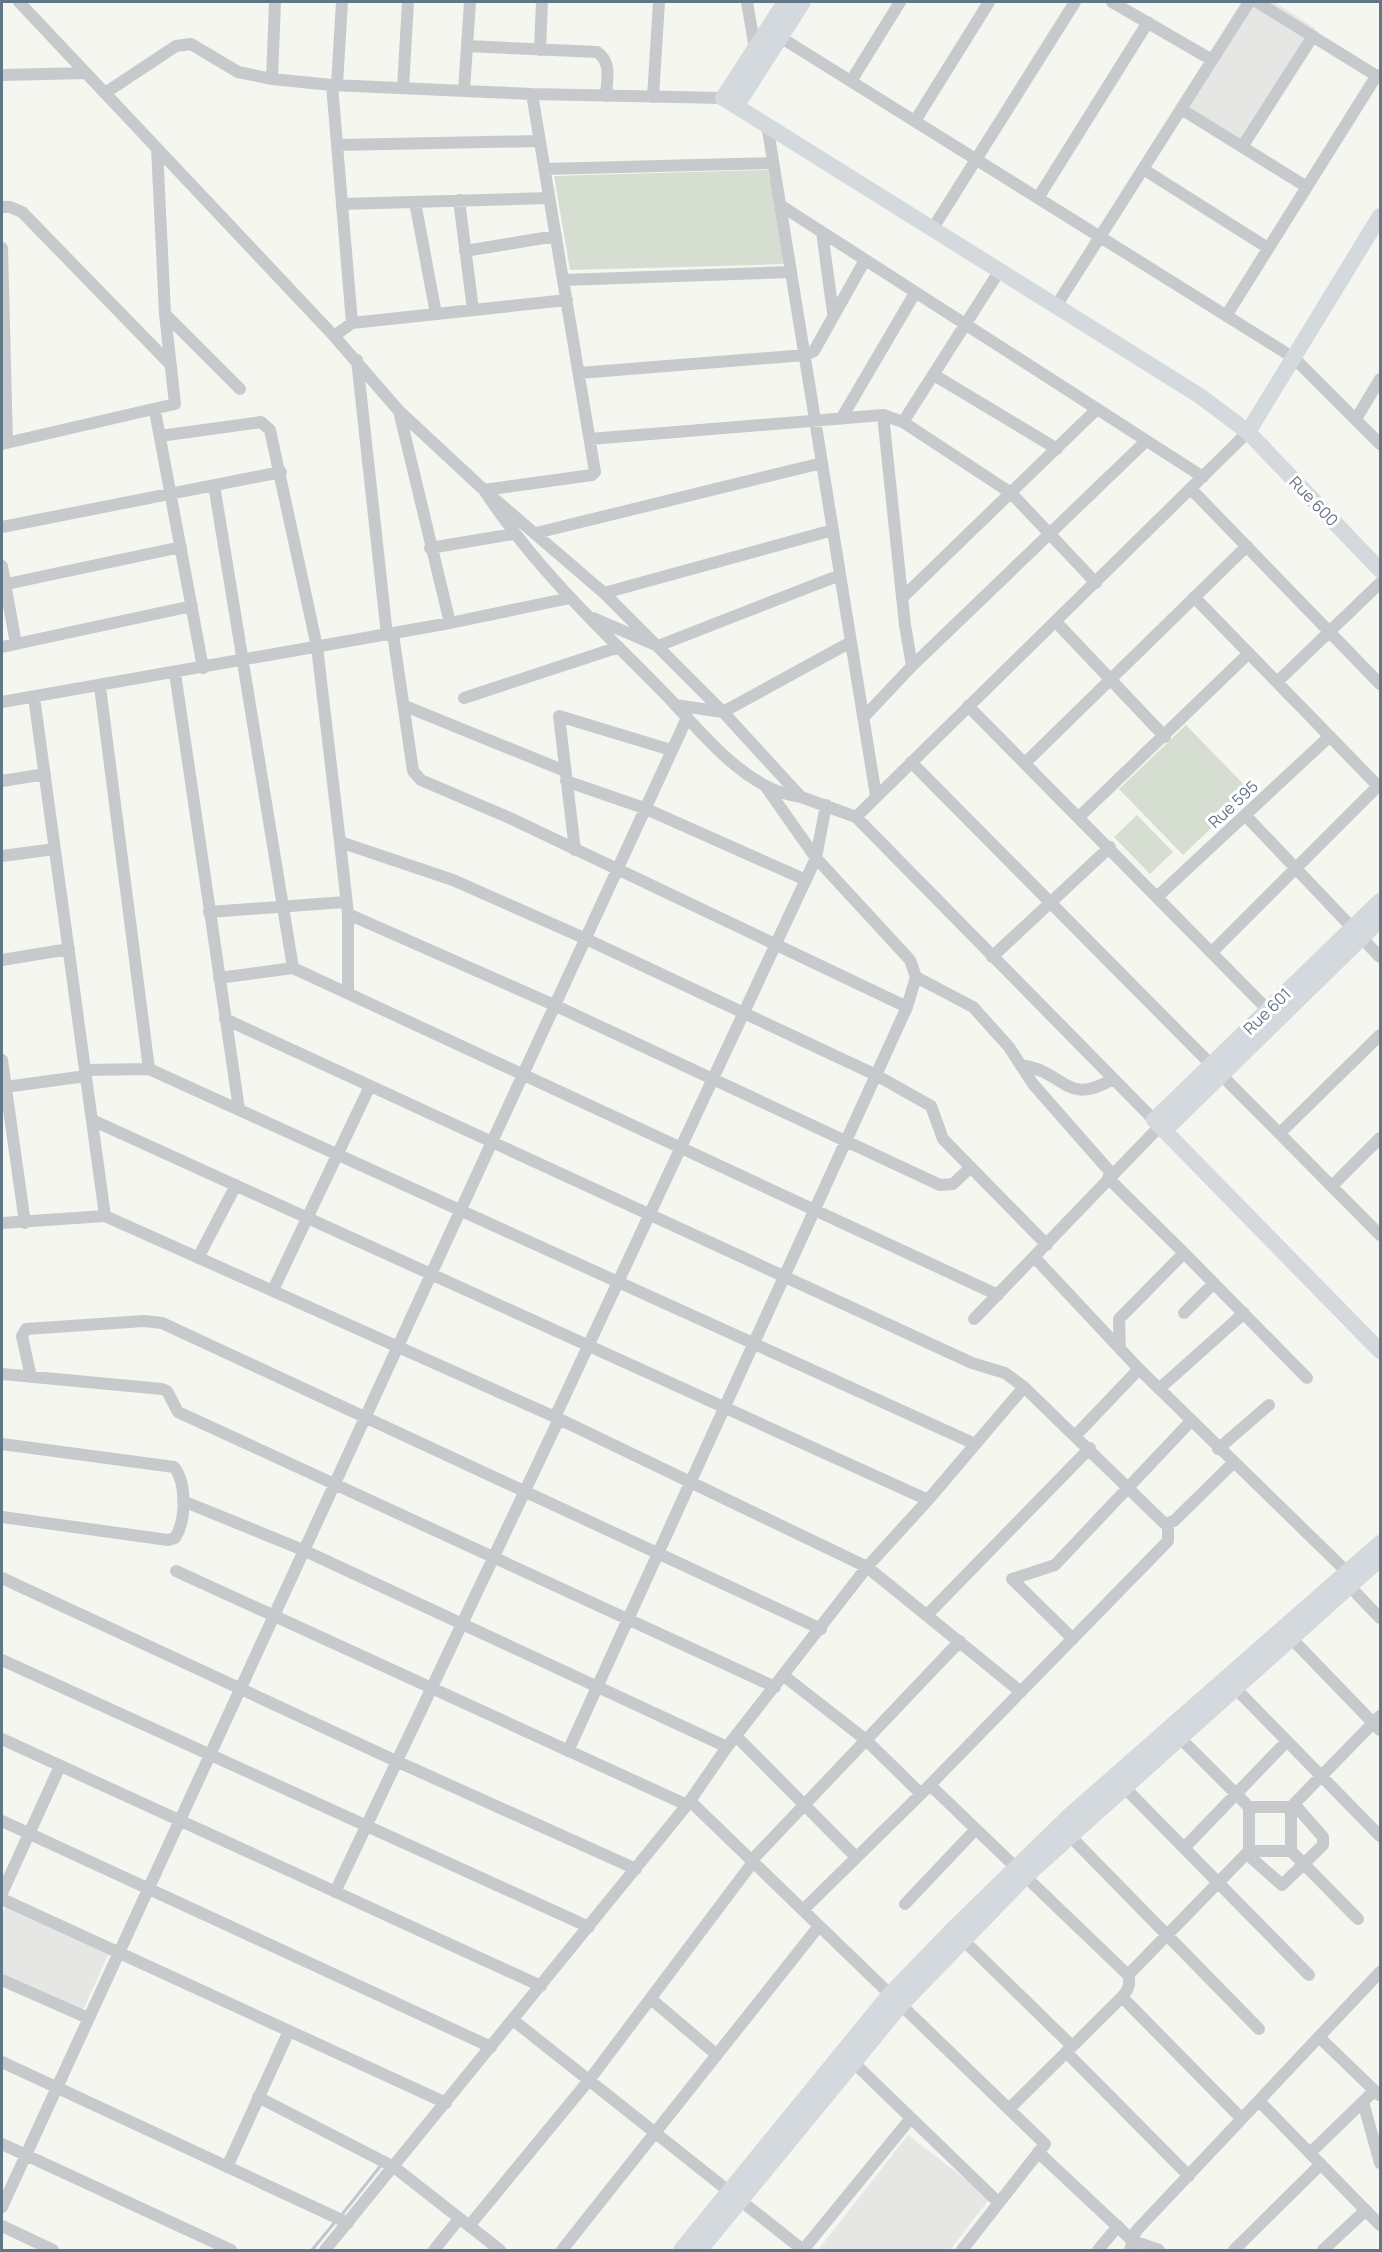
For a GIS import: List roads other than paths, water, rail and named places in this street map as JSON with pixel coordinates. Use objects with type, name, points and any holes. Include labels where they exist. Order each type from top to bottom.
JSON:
[{"type":"street","points":[[19,2],[357,360],[399,411],[484,490],[604,592],[723,712],[801,796]]},
{"type":"street","points":[[272,79],[275,2]]},
{"type":"street","points":[[342,2],[335,84],[337,145],[352,323]]},
{"type":"street","points":[[403,88],[408,2]]},
{"type":"street","points":[[464,90],[470,2]]},
{"type":"street","points":[[540,50],[542,2]]},
{"type":"street","points":[[652,97],[659,2]]},
{"type":"street","points":[[747,2],[755,49]]},
{"type":"street","points":[[730,102],[755,49],[785,2]]},
{"type":"street","points":[[730,102],[780,37],[803,2]]},
{"type":"street","points":[[851,81],[900,2]]},
{"type":"street","points":[[915,121],[989,2]]},
{"type":"street","points":[[933,228],[1075,2]]},
{"type":"street","points":[[1112,2],[1212,60]]},
{"type":"street","points":[[1056,306],[1249,2]]},
{"type":"street","points":[[1226,316],[1379,76],[1257,2]]},
{"type":"street","points":[[1038,198],[1148,22]]},
{"type":"street","points":[[1242,147],[1313,36]]},
{"type":"street","points":[[780,37],[1294,358],[1380,444]]},
{"type":"street","points":[[105,93],[176,46],[191,44],[238,72],[272,79],[403,88],[730,102]]},
{"type":"street","points":[[467,46],[597,51],[604,57],[607,66],[606,96]]},
{"type":"street","points":[[2,75],[86,73]]},
{"type":"street","points":[[484,490],[592,475],[594,472],[532,94]]},
{"type":"street","name":"Rue 600","points":[[730,102],[1200,396],[1248,432],[1380,570]]},
{"type":"street","points":[[1181,109],[1307,187]]},
{"type":"street","points":[[767,124],[833,530],[849,643],[876,796]]},
{"type":"street","points":[[337,145],[540,141]]},
{"type":"street","points":[[2,248],[4,443],[155,411],[175,404],[165,314],[157,148]]},
{"type":"street","points":[[545,169],[773,164]]},
{"type":"street","points":[[1143,169],[1268,248]]},
{"type":"street","points":[[342,204],[549,198]]},
{"type":"street","points":[[459,200],[472,310]]},
{"type":"street","points":[[415,201],[436,314]]},
{"type":"street","points":[[780,206],[1203,477]]},
{"type":"street","points":[[2,207],[10,207],[22,212],[171,365]]},
{"type":"street","points":[[856,817],[1248,432],[1380,216]]},
{"type":"street","points":[[822,232],[833,313]]},
{"type":"street","points":[[465,251],[556,236]]},
{"type":"street","points":[[579,373],[805,355],[814,351],[833,313],[865,261]]},
{"type":"street","points":[[903,422],[1000,270]]},
{"type":"street","points":[[563,280],[791,272]]},
{"type":"street","points":[[841,418],[915,292]]},
{"type":"street","points":[[334,336],[352,323],[567,300]]},
{"type":"street","points":[[165,314],[240,389]]},
{"type":"street","points":[[357,360],[390,634],[405,706],[413,771],[421,780],[616,869],[907,1007]]},
{"type":"street","points":[[934,375],[1057,449]]},
{"type":"street","points":[[1356,419],[1380,379]]},
{"type":"street","points":[[902,598],[1097,409]]},
{"type":"street","points":[[155,411],[203,668]]},
{"type":"street","points":[[399,411],[430,548],[450,623]]},
{"type":"street","points":[[883,415],[902,598],[912,666]]},
{"type":"street","points":[[590,439],[883,415],[903,422],[1011,493],[1096,583]]},
{"type":"street","points":[[160,436],[261,422],[270,430],[281,472],[317,647],[347,908],[348,993]]},
{"type":"street","points":[[863,718],[912,666],[1146,441]]},
{"type":"street","points":[[536,533],[822,463]]},
{"type":"street","points":[[2,527],[281,472]]},
{"type":"street","points":[[214,485],[245,660],[293,968]]},
{"type":"street","points":[[1191,489],[1380,684]]},
{"type":"street","points":[[484,490],[513,534],[570,598],[731,761],[766,787],[786,795],[801,796],[856,817],[1380,1351]]},
{"type":"street","points":[[604,592],[833,530]]},
{"type":"street","points":[[430,548],[513,534]]},
{"type":"street","points":[[1026,762],[1247,546]]},
{"type":"street","points":[[3,584],[181,547]]},
{"type":"street","points":[[2,566],[3,584],[16,644]]},
{"type":"street","points":[[589,617],[658,646],[840,575]]},
{"type":"street","points":[[1277,682],[1380,583]]},
{"type":"street","points":[[1194,597],[1379,785],[1212,952]]},
{"type":"street","points":[[2,702],[100,687],[390,634],[570,598]]},
{"type":"street","points":[[2,647],[192,606]]},
{"type":"street","points":[[1056,622],[1164,737]]},
{"type":"street","points":[[675,705],[723,712],[849,643]]},
{"type":"street","points":[[464,698],[619,647]]},
{"type":"street","points":[[1079,817],[1249,654]]},
{"type":"street","points":[[175,673],[239,1109]]},
{"type":"street","points":[[100,687],[149,1069]]},
{"type":"street","points":[[34,697],[105,1216]]},
{"type":"street","points":[[405,706],[806,880]]},
{"type":"street","points":[[968,706],[1110,847],[1273,1015]]},
{"type":"street","points":[[575,850],[558,718],[561,715],[671,750]]},
{"type":"street","points":[[2,2207],[687,718]]},
{"type":"street","name":"Rue 595","points":[[1158,896],[1330,736]]},
{"type":"street","points":[[911,762],[1380,1235]]},
{"type":"street","points":[[2,781],[45,774]]},
{"type":"street","points":[[568,1751],[907,1007],[916,978],[910,960],[816,858],[766,787]]},
{"type":"street","points":[[335,1892],[524,1492],[588,1346],[816,858],[826,805]]},
{"type":"street","points":[[1245,815],[1380,957]]},
{"type":"street","points":[[340,842],[453,880],[876,1075],[931,1106],[943,1139],[1047,1245]]},
{"type":"street","points":[[992,957],[1110,847]]},
{"type":"street","points":[[2,856],[55,849]]},
{"type":"street","name":"Rue 601","points":[[1159,1126],[1358,933],[1380,901]]},
{"type":"street","points":[[209,912],[284,905],[347,908],[940,1185],[952,1184],[971,1167]]},
{"type":"street","name":"Rue 601","points":[[1358,933],[1380,920]]},
{"type":"street","points":[[2,960],[69,949]]},
{"type":"street","points":[[219,978],[293,968],[998,1295]]},
{"type":"street","points":[[916,978],[973,1006],[1009,1047],[1033,1084],[1110,1176],[1307,1377]]},
{"type":"street","points":[[225,1019],[972,1363],[1005,1373],[1024,1387],[1076,1435],[1162,1522],[1168,1524]]},
{"type":"street","points":[[1280,1133],[1380,1035]]},
{"type":"street","points":[[2,1060],[25,1223]]},
{"type":"street","points":[[1021,1065],[1038,1068],[1076,1091],[1095,1090],[1113,1079]]},
{"type":"street","points":[[5,1087],[85,1073],[149,1069],[975,1444]]},
{"type":"street","points":[[273,1290],[370,1086]]},
{"type":"street","points":[[92,1120],[928,1500]]},
{"type":"street","points":[[974,1319],[1035,1258],[1159,1126]]},
{"type":"street","points":[[1332,1186],[1380,1138]]},
{"type":"street","points":[[198,1258],[236,1185]]},
{"type":"street","points":[[2,1223],[105,1216],[557,1418],[867,1567],[1021,1692]]},
{"type":"street","points":[[1120,1349],[1119,1319],[1184,1253]]},
{"type":"street","points":[[1035,1258],[1138,1369],[1347,1572]]},
{"type":"street","points":[[1184,1313],[1214,1283]]},
{"type":"street","points":[[1159,1389],[1244,1313]]},
{"type":"street","points":[[31,1377],[22,1336],[26,1329],[144,1321],[162,1323],[820,1629]]},
{"type":"street","points":[[1076,1435],[1138,1369]]},
{"type":"street","points":[[2,1374],[162,1389],[167,1392],[178,1412],[775,1687]]},
{"type":"street","points":[[326,2250],[689,1803],[727,1747],[867,1567],[928,1500],[1024,1387]]},
{"type":"street","points":[[1218,1449],[1269,1404]]},
{"type":"street","points":[[1073,1639],[1012,1579],[1056,1565],[1191,1421]]},
{"type":"street","points":[[2,1444],[174,1467],[180,1474],[183,1501],[180,1531],[175,1538],[168,1540],[2,1517]]},
{"type":"street","points":[[927,1614],[1089,1448]]},
{"type":"street","points":[[802,1910],[926,1789],[1168,1541],[1168,1524],[1234,1462]]},
{"type":"street","points":[[183,1501],[303,1550],[727,1747]]},
{"type":"street","points":[[700,2250],[734,2197],[895,2000],[1020,1872],[1380,1543]]},
{"type":"street","points":[[1020,1872],[1069,1836],[1380,1559]]},
{"type":"street","points":[[176,1572],[568,1751],[689,1803],[1045,2144],[963,2250]]},
{"type":"street","points":[[2,1578],[396,1761],[636,1869]]},
{"type":"street","points":[[1356,1593],[1380,1618]]},
{"type":"street","points":[[1291,1638],[1378,1723],[1293,1806],[1291,1851]]},
{"type":"street","points":[[434,2250],[464,2222],[590,2079],[651,2000],[752,1861],[960,1641]]},
{"type":"street","points":[[2,1660],[589,1927]]},
{"type":"street","points":[[784,1676],[976,1829],[1128,1975],[1130,1984],[1122,1997],[1009,2109]]},
{"type":"street","points":[[1235,1688],[1380,1836]]},
{"type":"street","points":[[736,1736],[856,1857]]},
{"type":"street","points":[[1128,1975],[1248,1852],[1249,1807],[1179,1737]]},
{"type":"street","points":[[2,1739],[541,1986]]},
{"type":"street","points":[[1184,1848],[1287,1741]]},
{"type":"street","points":[[2,1893],[60,1766]]},
{"type":"street","points":[[1124,1787],[1309,1976]]},
{"type":"street","points":[[1248,1852],[1281,1885],[1323,1845],[1324,1839],[1293,1806],[1249,1807]]},
{"type":"street","points":[[2,1821],[491,2047]]},
{"type":"street","points":[[905,1904],[976,1829]]},
{"type":"street","points":[[1069,1836],[1259,2029]]},
{"type":"street","points":[[1248,1852],[1291,1851],[1358,1919]]},
{"type":"street","points":[[2,1899],[446,2103]]},
{"type":"street","points":[[562,2250],[819,1926]]},
{"type":"street","points":[[958,1935],[1189,2175]]},
{"type":"street","points":[[1131,2246],[1137,2231],[1380,1972]]},
{"type":"street","points":[[2,1980],[88,2018]]},
{"type":"street","points":[[1122,1997],[1242,2119]]},
{"type":"street","points":[[651,2000],[717,2055]]},
{"type":"street","points":[[681,2250],[734,2197],[852,2061],[895,2000]]},
{"type":"street","points":[[513,2020],[803,2250],[911,2118]]},
{"type":"street","points":[[227,2167],[289,2031]]},
{"type":"street","points":[[1310,2153],[1363,2102],[1377,2093],[1319,2037]]},
{"type":"street","points":[[852,2061],[999,2204]]},
{"type":"street","points":[[2,2062],[348,2223]]},
{"type":"street","points":[[258,2097],[394,2167],[500,2250]]},
{"type":"street","points":[[1259,2101],[1380,2225]]},
{"type":"street","points":[[1363,2102],[1380,2163]]},
{"type":"street","points":[[2,2144],[231,2250]]},
{"type":"street","points":[[1038,2152],[1118,2226],[1131,2246],[1159,2250]]},
{"type":"street","points":[[1234,2250],[1321,2164]]},
{"type":"street","points":[[1323,2250],[1366,2210]]},
{"type":"street","points":[[2,2226],[53,2250]]},
{"type":"street","points":[[1098,2250],[1118,2226]]},
{"type":"waterway","points":[[340,2217],[382,2164]]},
{"type":"waterway","points":[[312,2250],[335,2222]]}]
